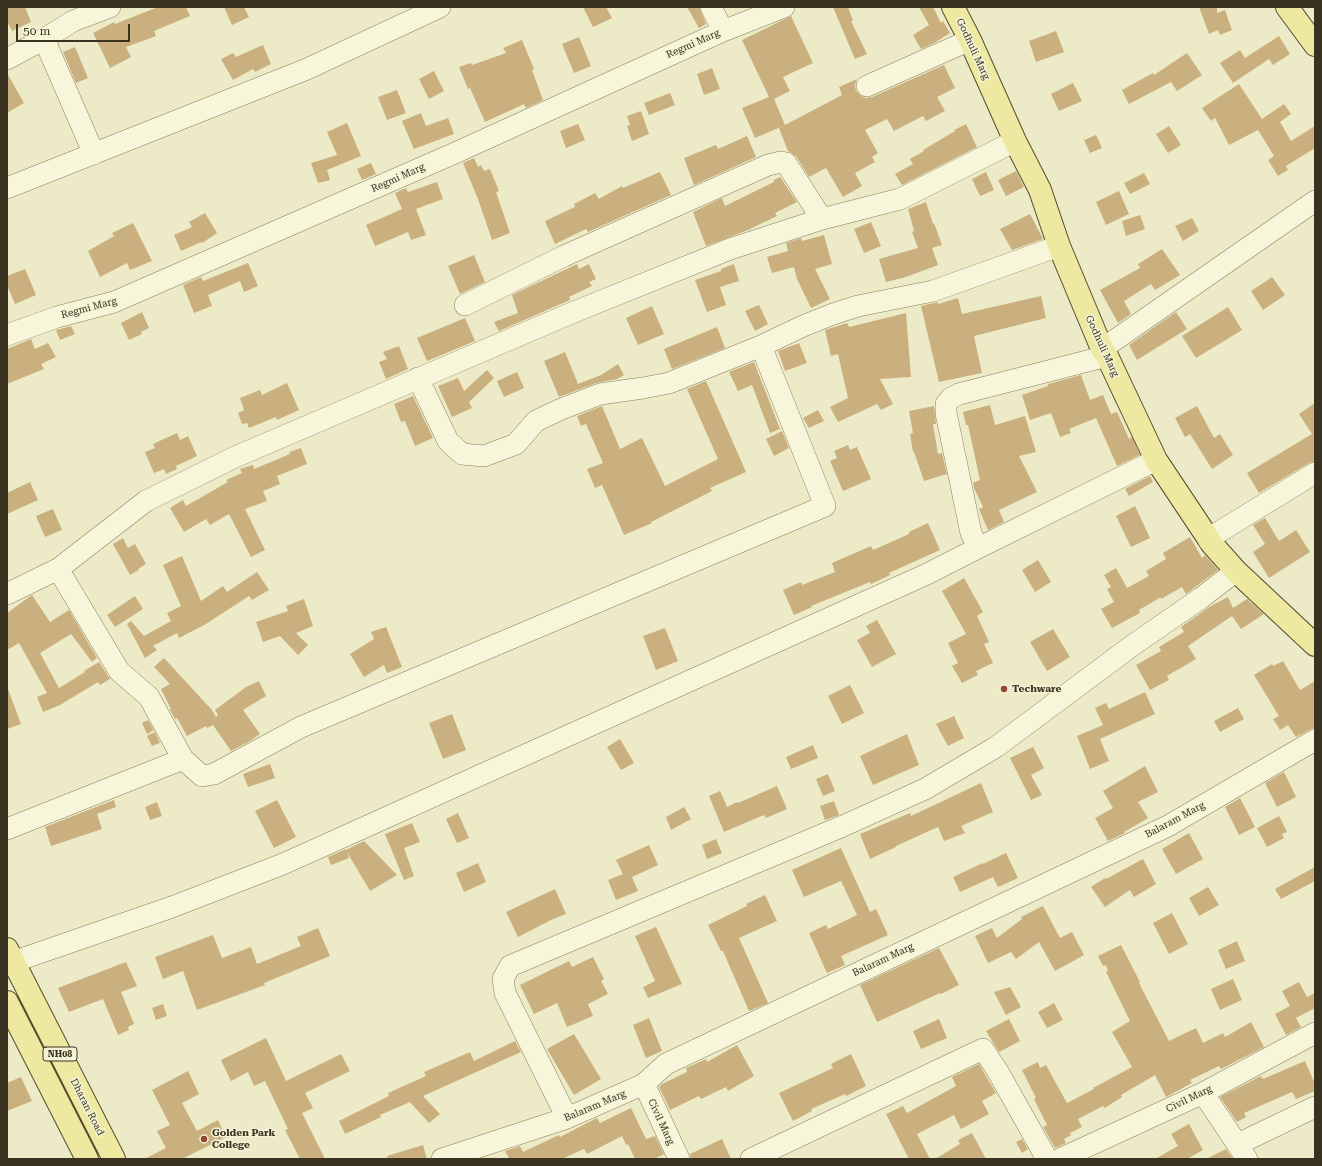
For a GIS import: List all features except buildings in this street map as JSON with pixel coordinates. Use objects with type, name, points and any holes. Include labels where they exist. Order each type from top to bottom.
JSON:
[{"type":"main road","name":"Godhuli Marg","points":[[953,7],[970,40],[1015,141],[1040,190],[1059,246],[1104,352],[1156,460],[1209,541],[1236,571],[1315,645]]},
{"type":"main road","points":[[1287,7],[1315,45]]},
{"type":"main road","points":[[1296,7],[1315,33]]},
{"type":"main road","name":"Dharan Road","points":[[9,958],[114,1159]]},
{"type":"main road","name":"NH08","points":[[7,1002],[87,1159]]},
{"type":"street","points":[[7,59],[44,39],[70,14],[110,7]]},
{"type":"street","points":[[7,188],[307,68],[440,7]]},
{"type":"street","points":[[711,7],[723,31]]},
{"type":"street","name":"Regmi Marg","points":[[7,335],[57,317],[114,302],[455,153],[723,31],[784,7]]},
{"type":"street","points":[[44,39],[94,154]]},
{"type":"street","points":[[867,86],[970,40]]},
{"type":"street","points":[[7,594],[58,569],[146,501],[235,457],[574,312],[730,249],[822,219],[900,199],[1015,141]]},
{"type":"street","points":[[465,306],[564,256],[768,165],[781,162],[786,163],[822,219]]},
{"type":"street","points":[[978,548],[971,533],[946,413],[946,404],[951,398],[959,394],[1104,352],[1315,202]]},
{"type":"street","points":[[418,378],[448,441],[462,454],[484,456],[516,444],[536,421],[600,394],[669,383],[761,346],[803,326],[833,314],[858,306],[933,291],[1059,246]]},
{"type":"street","points":[[58,569],[119,671],[149,697],[183,759],[202,776],[214,774],[301,727],[825,506],[761,346]]},
{"type":"street","points":[[9,958],[172,907],[283,864],[920,578],[1156,460]]},
{"type":"street","points":[[1209,541],[1219,532],[1315,473]]},
{"type":"street","points":[[567,1118],[505,993],[503,979],[510,966],[843,826],[925,789],[996,747],[1133,645],[1236,571]]},
{"type":"street","name":"Balaram Marg","points":[[442,1159],[469,1155],[567,1118],[644,1084],[666,1064],[1168,826],[1315,740]]},
{"type":"street","points":[[7,829],[183,759]]},
{"type":"street","name":"Civil Marg","points":[[1060,1159],[1203,1092],[1315,1033]]},
{"type":"street","points":[[751,1159],[983,1049],[997,1070],[1047,1159]]},
{"type":"street","name":"Civil Marg","points":[[644,1084],[679,1159]]},
{"type":"street","points":[[1203,1092],[1242,1152],[1315,1107]]},
{"type":"place","name":"Techware","points":[[1004,689]]},
{"type":"place","name":"Golden Park College","points":[[204,1139]]}]
